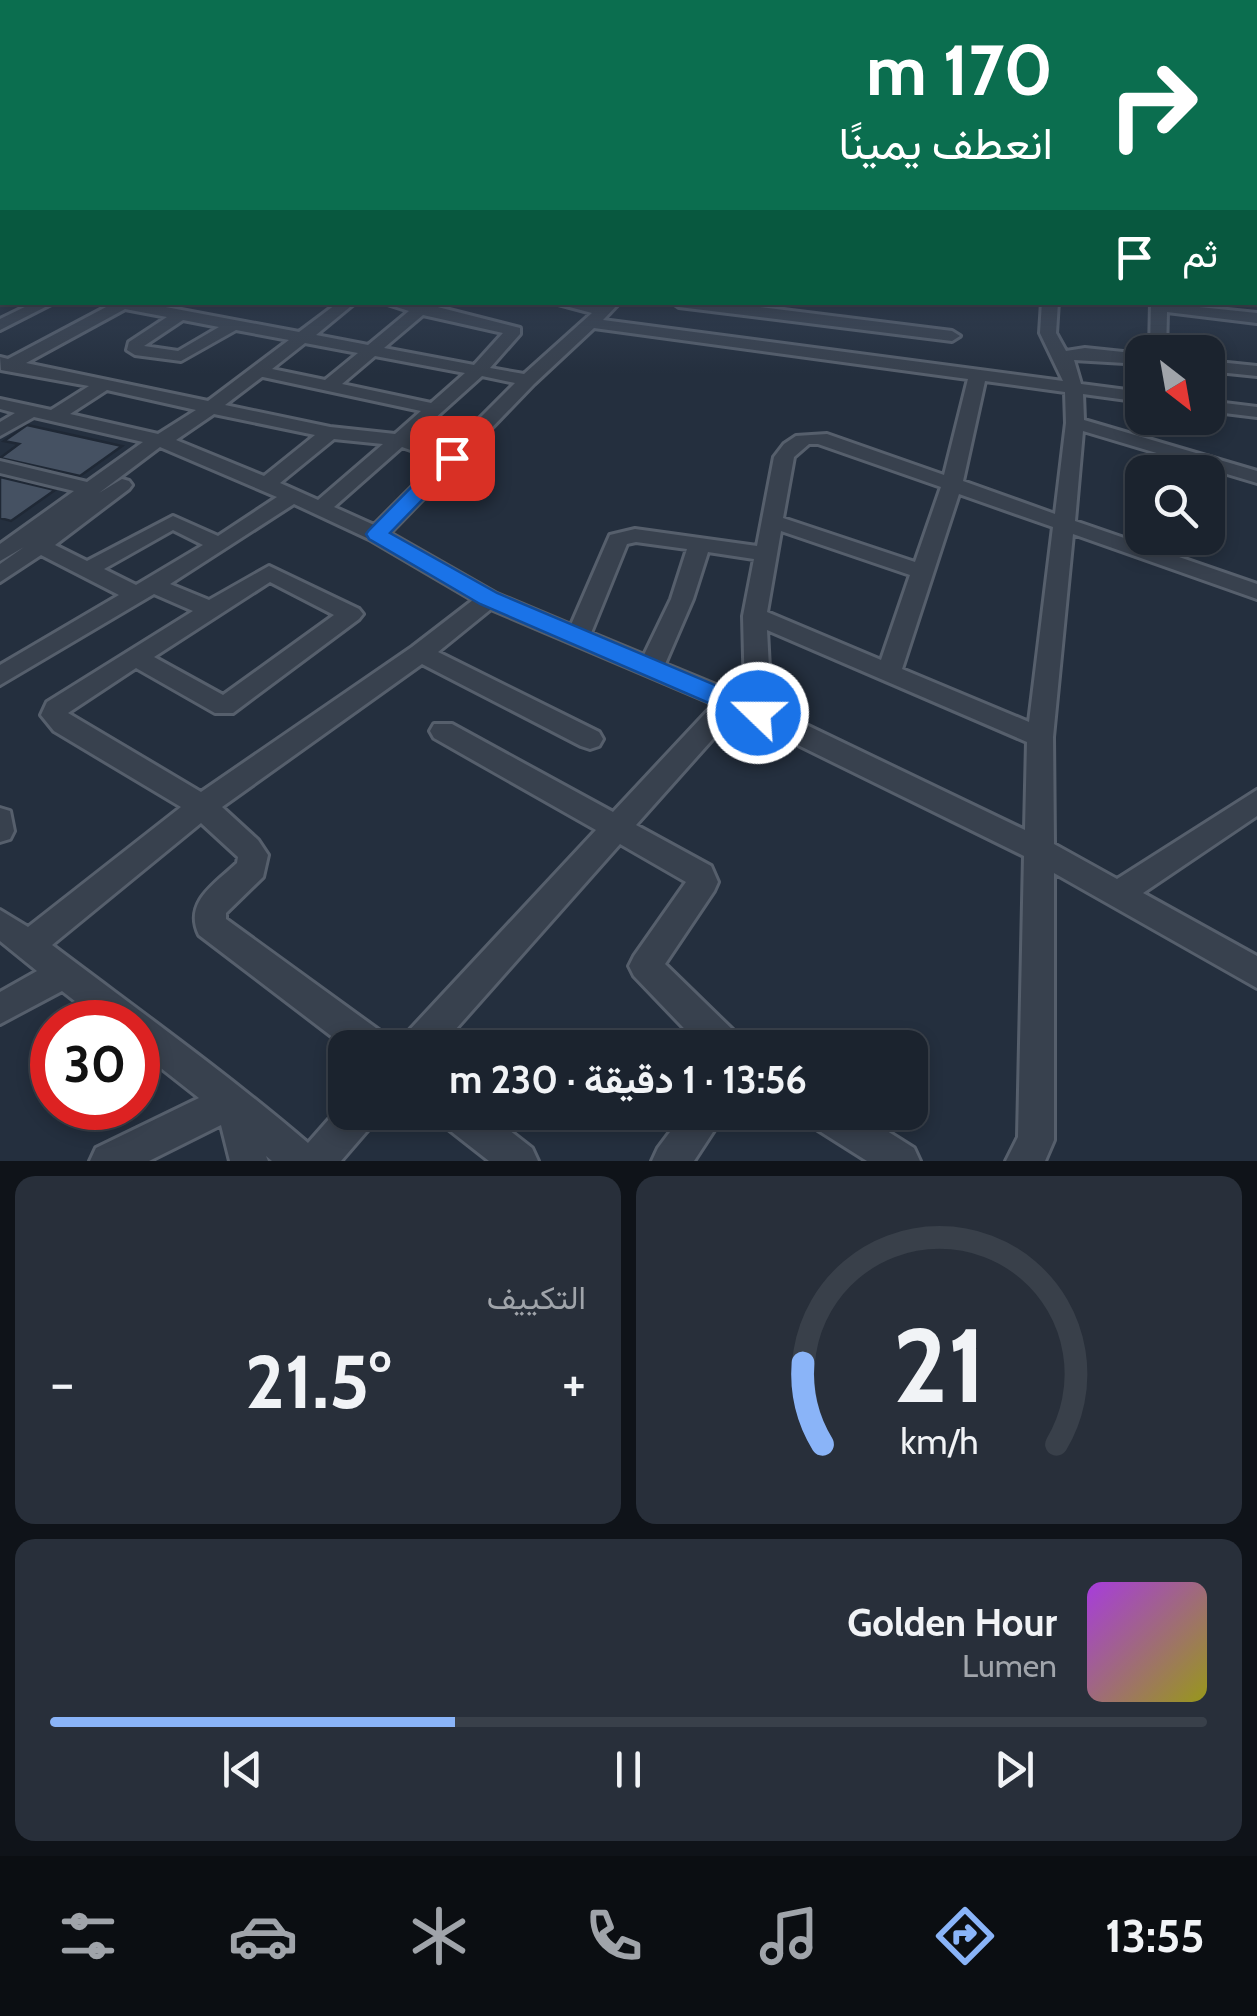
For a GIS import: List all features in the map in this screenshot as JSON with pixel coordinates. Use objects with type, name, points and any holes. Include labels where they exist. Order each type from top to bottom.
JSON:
[{"type":"street","points":[[0,325],[42,305]]},
{"type":"street","points":[[3,365],[117,305]]},
{"type":"street","points":[[131,305],[528,380]]},
{"type":"street","points":[[0,554],[32,542],[262,372],[345,305]]},
{"type":"street","points":[[319,510],[478,371],[513,330],[405,305]]},
{"type":"street","points":[[572,305],[978,374],[1125,395]]},
{"type":"street","points":[[1026,1161],[1036,1140],[1040,736],[1075,423],[1074,388],[1048,333],[1050,305]]},
{"type":"street","points":[[1158,335],[1159,305]]},
{"type":"street","points":[[1174,305],[1217,308],[1257,318]]},
{"type":"street","points":[[742,306],[952,336]]},
{"type":"street","points":[[329,386],[422,308]]},
{"type":"street","points":[[376,534],[528,380],[603,312]]},
{"type":"street","points":[[180,315],[135,345],[135,350],[181,356],[232,325]]},
{"type":"street","points":[[1064,362],[1072,354],[1125,357]]},
{"type":"street","points":[[3,365],[330,433],[400,440],[452,458]]},
{"type":"street","points":[[1225,368],[1257,371]]},
{"type":"street","points":[[262,372],[436,408]]},
{"type":"street","points":[[888,674],[952,484],[978,374]]},
{"type":"street","points":[[0,430],[105,384]]},
{"type":"street","points":[[0,404],[171,439],[376,534],[488,598],[744,708],[1039,850],[1257,973]]},
{"type":"street","points":[[1225,408],[1257,412]]},
{"type":"street","points":[[1075,423],[1257,477]]},
{"type":"street","points":[[266,484],[330,433]]},
{"type":"street","points":[[432,1030],[614,829],[744,708],[755,616],[784,457],[790,446],[807,437],[820,438],[1065,521],[1257,592]]},
{"type":"street","points":[[0,575],[91,489],[171,439]]},
{"type":"street","points":[[0,468],[91,489]]},
{"type":"street","points":[[0,676],[219,545],[292,496]]},
{"type":"street","points":[[88,570],[174,522],[219,545]]},
{"type":"street","points":[[774,522],[923,572]]},
{"type":"street","points":[[578,636],[618,540],[635,535],[768,554]]},
{"type":"street","points":[[32,542],[88,570],[211,610]]},
{"type":"street","points":[[651,667],[682,599],[699,545]]},
{"type":"street","points":[[137,658],[224,707],[350,614],[268,573],[56,708],[54,715],[202,806],[248,848],[254,860],[252,868],[210,908],[210,925],[351,1030]]},
{"type":"street","points":[[29,945],[202,806],[421,653],[488,598]]},
{"type":"street","points":[[755,616],[1040,736]]},
{"type":"street","points":[[421,653],[590,739]]},
{"type":"street","points":[[442,731],[700,875],[703,882],[645,966],[708,1030]]},
{"type":"street","points":[[1118,894],[1257,801]]},
{"type":"street","points":[[0,819],[0,831]]},
{"type":"street","points":[[0,923],[97,1000]]},
{"type":"street","points":[[0,1009],[62,974]]},
{"type":"street","points":[[160,1046],[232,1100],[300,1161]]},
{"type":"street","points":[[109,1161],[232,1100]]},
{"type":"street","points":[[232,1100],[249,1161]]},
{"type":"street","points":[[317,1161],[344,1130]]},
{"type":"street","points":[[479,1130],[519,1161]]},
{"type":"street","points":[[671,1161],[694,1130]]},
{"type":"street","points":[[852,1130],[901,1161]]},
{"type":"building","points":[[27,425],[122,446],[80,476],[0,458],[19,444],[4,441]]},
{"type":"building","points":[[0,477],[55,490],[11,521],[0,518]]},
{"type":"route","points":[[452,458],[376,534],[488,598],[758,713]]}]
